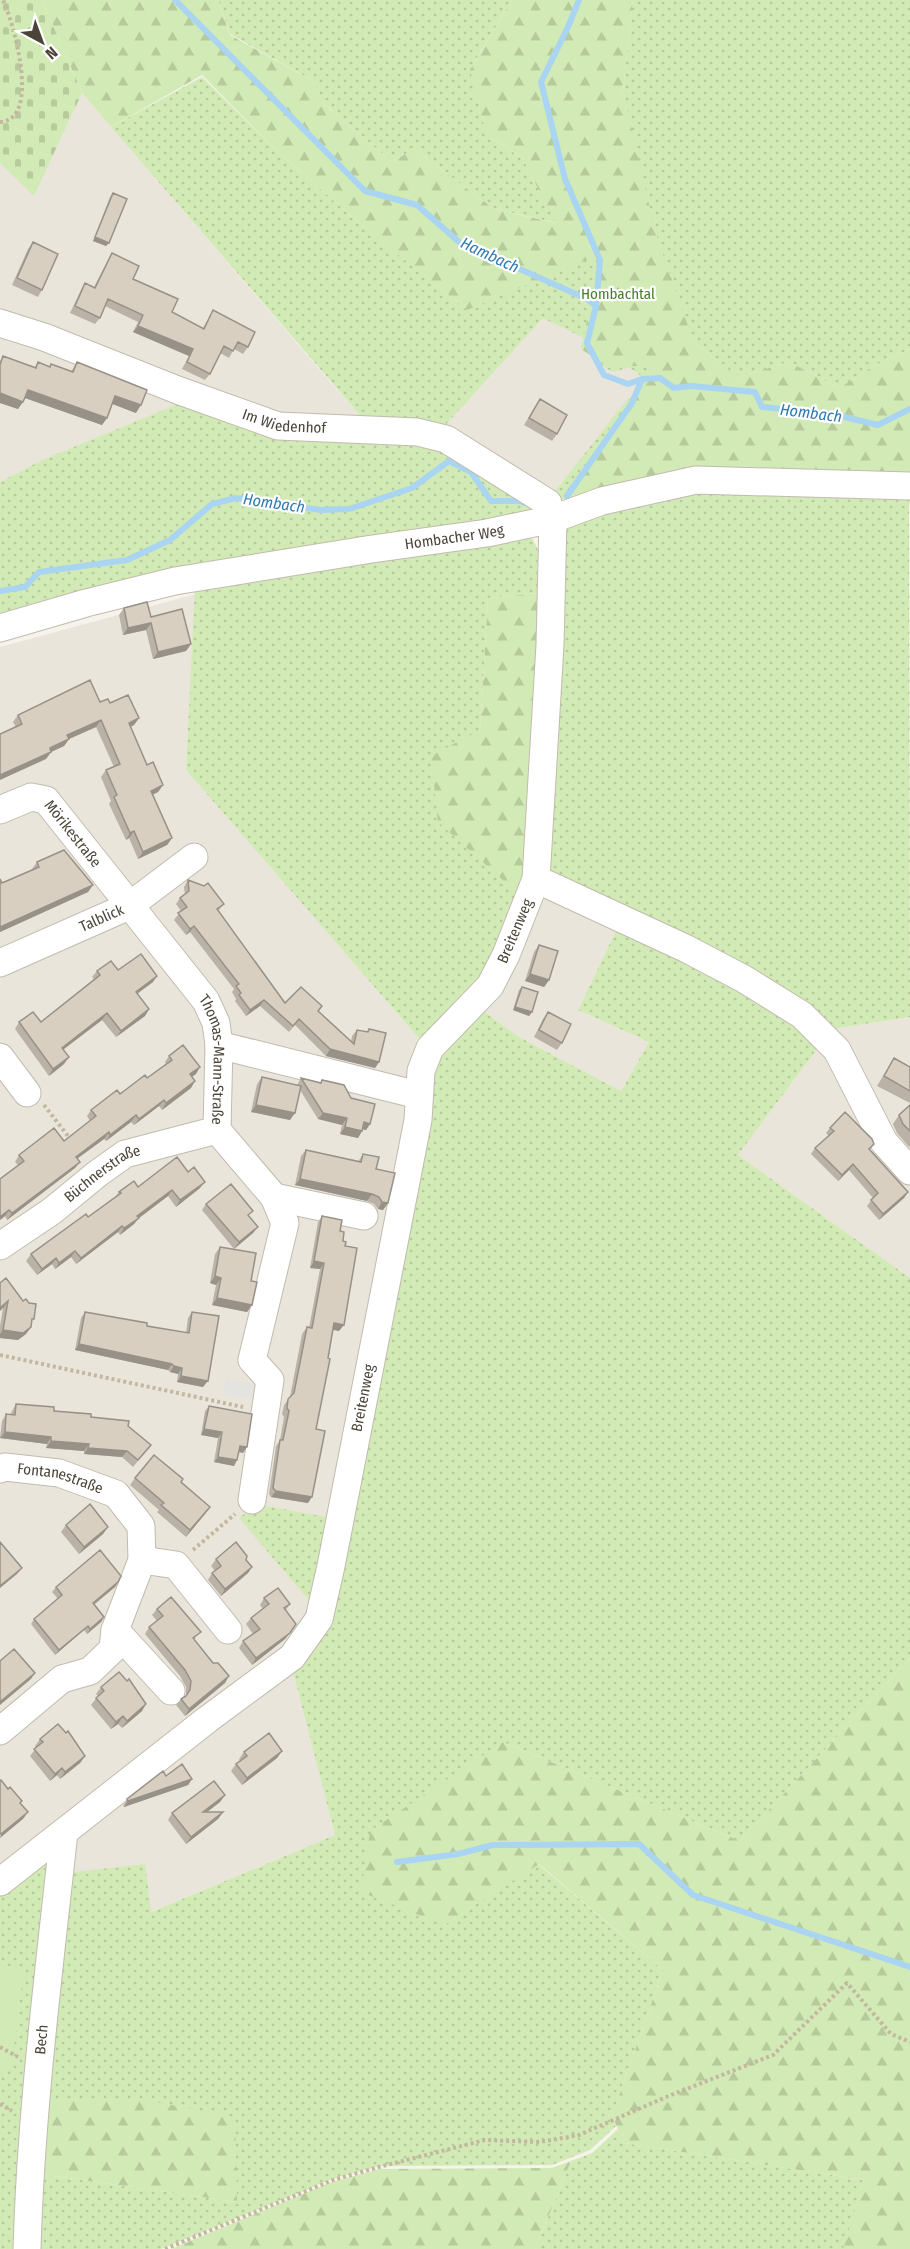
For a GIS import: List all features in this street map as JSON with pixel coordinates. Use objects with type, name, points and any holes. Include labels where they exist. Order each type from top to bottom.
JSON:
[{"type":"street","name":"Im Wiedenhof","points":[[0,323],[44,337],[180,391],[278,426],[417,432],[446,439],[548,503],[553,519]]},
{"type":"street","name":"Hombacher Weg","points":[[0,628],[86,603],[175,582],[372,549],[487,533],[553,519],[602,501],[696,480],[910,486]]},
{"type":"street","name":"Breitenweg","points":[[0,1882],[208,1719],[292,1657],[319,1618],[418,1120],[421,1071],[430,1048],[490,986],[506,955],[536,879],[550,645],[553,519]]},
{"type":"street","name":"Mörikestraße","points":[[0,810],[31,797],[46,800],[74,832],[129,906]]},
{"type":"street","name":"Talblick","points":[[0,963],[129,906],[194,857]]},
{"type":"street","name":"Breitenweg","points":[[536,879],[687,949],[744,979],[802,1015],[837,1050],[884,1142],[910,1171]]},
{"type":"street","name":"Thomas-Mann-Straße","points":[[129,906],[206,1001],[216,1023],[219,1045],[218,1130],[274,1197],[285,1223],[252,1360],[270,1380],[264,1411]]},
{"type":"street","points":[[219,1045],[418,1095]]},
{"type":"street","points":[[0,1057],[27,1093]]},
{"type":"street","name":"Büchnerstraße","points":[[0,1246],[52,1211],[125,1154],[218,1130]]},
{"type":"street","points":[[274,1197],[364,1216]]},
{"type":"street","points":[[252,1500],[264,1411]]},
{"type":"street","name":"Fontanestraße","points":[[0,1469],[5,1467],[59,1473],[116,1494],[141,1526],[142,1560]]},
{"type":"street","points":[[0,1731],[62,1679],[90,1671],[113,1649],[115,1630],[142,1560],[176,1565],[228,1630]]},
{"type":"street","points":[[115,1630],[171,1691]]},
{"type":"street","name":"Bech","points":[[27,2249],[34,2104],[64,1832]]},
{"type":"path","points":[[0,122],[13,116],[23,86],[15,28],[3,0]]},
{"type":"path","points":[[27,1093],[42,1102],[97,1174]]},
{"type":"path","points":[[0,1355],[264,1411]]},
{"type":"path","points":[[176,1565],[252,1500]]},
{"type":"path","points":[[165,2249],[333,2180],[367,2170],[485,2140],[540,2142],[579,2135],[666,2097],[773,2055],[847,1983],[891,2034],[910,2042]]},
{"type":"shaded area","points":[[82,93],[365,421],[40,461],[0,482],[0,163],[34,195]]},
{"type":"shaded area","points":[[601,253],[652,365],[562,498],[441,430]]},
{"type":"shaded area","points":[[196,594],[186,770],[423,1043],[313,1618],[288,1652],[335,1835],[150,1912],[65,1873],[0,1879],[0,647]]},
{"type":"shaded area","points":[[547,888],[619,924],[578,1010],[649,1042],[621,1091],[519,1037],[478,1007]]},
{"type":"shaded area","points":[[910,1017],[910,1278],[738,1155],[832,1029]]},
{"type":"shaded area","points":[[226,1378],[264,1386],[261,1401],[224,1394]]},
{"type":"green space","points":[[0,0],[42,0],[82,93],[34,196],[0,163]]},
{"type":"green space","name":"Hombachtal","points":[[42,0],[218,0],[230,35],[313,81],[324,104],[392,162],[414,149],[494,209],[556,223],[523,159],[486,134],[470,70],[512,0],[633,0],[623,90],[655,231],[694,343],[739,377],[789,362],[839,388],[872,367],[910,349],[910,511],[909,483],[604,490],[562,498],[652,366],[607,366],[581,349],[601,254],[467,310],[365,228],[275,149],[202,75],[111,127],[82,93]]},
{"type":"green space","name":"Hombachtal","points":[[218,0],[512,0],[475,61],[604,9],[630,122],[623,90],[633,0],[910,0],[910,349],[872,367],[839,388],[789,362],[739,377],[694,343],[673,286],[635,477],[567,499],[555,500],[552,495],[626,401],[649,382],[629,367],[614,372],[603,366],[595,358],[584,338],[543,318],[441,430],[365,421],[111,127],[202,77],[275,149],[358,222],[467,310],[576,257],[527,157],[490,137],[523,159],[557,223],[494,209],[414,149],[392,162],[324,104],[313,81],[230,34]]},
{"type":"green space","points":[[190,399],[432,441],[543,514],[0,621],[0,482],[40,461]]},
{"type":"green space","points":[[664,492],[909,495],[910,1017],[832,1029],[738,1155],[910,1278],[910,1658],[740,1841],[503,1742],[444,1925],[538,1864],[663,1970],[612,2116],[616,2126],[590,2150],[552,2165],[378,2166],[332,2179],[161,2249],[33,2249],[33,2173],[237,2202],[151,2101],[37,2101],[65,1873],[145,1864],[151,1912],[335,1835],[291,1664],[309,1647],[433,1052],[478,1007],[519,1037],[621,1091],[649,1042],[578,1010],[623,916],[544,875],[560,543],[567,529],[588,512]]},
{"type":"green space","points":[[529,532],[538,550],[537,578],[540,593],[488,598],[480,731],[523,898],[469,996],[423,1043],[186,770],[195,585]]},
{"type":"green space","points":[[540,593],[523,898],[438,822],[431,756],[480,730],[488,598]]},
{"type":"green space","points":[[256,1504],[332,1518],[313,1605],[239,1518]]},
{"type":"green space","points":[[910,1658],[910,2249],[843,2249],[864,2180],[624,2143],[612,2116],[663,1970],[539,1864],[444,1925],[361,1892],[370,1831],[503,1742],[740,1841]]},
{"type":"green space","points":[[59,1847],[24,2249],[0,2249],[0,1891]]},
{"type":"green space","points":[[0,1965],[24,1968],[11,2071],[0,2070]]},
{"type":"green space","points":[[37,2101],[151,2101],[235,2117],[237,2202],[33,2173]]},
{"type":"green space","points":[[618,2129],[624,2143],[864,2180],[844,2249],[535,2249],[571,2161],[592,2153]]},
{"type":"green space","points":[[571,2161],[535,2249],[171,2249],[332,2182],[380,2169],[552,2168]]},
{"type":"building","points":[[113,193],[127,199],[109,243],[95,237]]},
{"type":"building","points":[[33,242],[58,254],[42,290],[17,278]]},
{"type":"building","points":[[112,253],[139,266],[133,279],[178,299],[172,312],[204,329],[213,310],[255,332],[248,347],[238,342],[233,351],[224,346],[210,374],[187,362],[193,349],[138,326],[143,315],[108,299],[100,318],[75,306],[85,283],[95,288]]},
{"type":"building","points":[[3,356],[36,368],[38,362],[73,372],[77,362],[147,390],[141,405],[115,396],[107,418],[28,390],[23,402],[0,393],[0,365]]},
{"type":"building","points":[[540,399],[567,415],[557,434],[529,418]]},
{"type":"building","points":[[147,602],[151,617],[182,609],[191,644],[158,652],[151,623],[128,628],[124,608]]},
{"type":"building","points":[[90,680],[100,702],[108,699],[110,703],[128,695],[139,718],[129,723],[147,765],[153,762],[163,785],[151,791],[172,838],[143,852],[134,831],[130,833],[114,797],[117,795],[106,770],[120,764],[101,720],[67,735],[69,739],[50,748],[51,752],[0,775],[0,734],[22,724],[18,715]]},
{"type":"building","points":[[64,850],[93,885],[0,927],[0,879],[2,883],[39,867],[37,862]]},
{"type":"building","points":[[188,880],[204,886],[208,883],[224,904],[217,909],[285,1003],[301,987],[322,1006],[318,1011],[354,1044],[357,1030],[368,1032],[369,1029],[386,1033],[379,1062],[330,1049],[299,1019],[293,1026],[264,1000],[250,1010],[239,995],[241,993],[236,986],[239,984],[194,926],[190,929],[178,913],[187,907],[180,898],[189,891]]},
{"type":"building","points":[[539,945],[558,951],[549,980],[530,974]]},
{"type":"building","points":[[141,954],[157,976],[136,992],[149,1009],[121,1031],[107,1013],[62,1048],[69,1057],[53,1069],[19,1022],[33,1012],[41,1022],[100,975],[97,971],[111,961],[118,970]]},
{"type":"building","points":[[522,987],[538,992],[532,1012],[515,1007]]},
{"type":"building","points":[[548,1012],[571,1024],[562,1043],[539,1030]]},
{"type":"building","points":[[183,1045],[200,1067],[190,1074],[195,1081],[166,1103],[164,1100],[139,1119],[136,1115],[110,1135],[109,1132],[76,1157],[80,1162],[12,1213],[9,1210],[0,1217],[0,1179],[24,1161],[19,1155],[54,1128],[64,1141],[96,1116],[91,1110],[117,1090],[120,1094],[145,1075],[147,1078],[172,1060],[169,1056]]},
{"type":"building","points":[[894,1058],[910,1067],[910,1091],[884,1076]]},
{"type":"building","points":[[262,1077],[301,1086],[295,1113],[256,1105]]},
{"type":"building","points":[[301,1078],[344,1085],[351,1098],[375,1104],[370,1124],[364,1122],[362,1131],[345,1127],[347,1118],[323,1113]]},
{"type":"building","points":[[910,1105],[910,1131],[903,1124],[899,1115]]},
{"type":"building","points":[[845,1112],[872,1139],[874,1144],[869,1149],[908,1192],[883,1214],[871,1200],[878,1193],[853,1164],[842,1175],[815,1148],[834,1131],[830,1128]]},
{"type":"building","points":[[306,1150],[361,1162],[363,1154],[379,1157],[376,1169],[395,1173],[388,1203],[382,1202],[379,1197],[372,1194],[300,1179]]},
{"type":"building","points":[[177,1157],[188,1172],[194,1167],[205,1182],[180,1200],[172,1190],[137,1216],[139,1218],[124,1228],[122,1226],[81,1258],[75,1251],[59,1263],[56,1258],[42,1269],[31,1254],[86,1214],[88,1217],[134,1181],[138,1187]]},
{"type":"building","points":[[231,1184],[253,1211],[248,1215],[258,1227],[239,1242],[206,1204]]},
{"type":"building","points":[[322,1216],[342,1220],[340,1231],[344,1232],[345,1246],[357,1248],[344,1325],[334,1323],[328,1358],[330,1359],[316,1429],[325,1431],[312,1497],[276,1491],[273,1488],[280,1440],[283,1440],[289,1411],[288,1399],[294,1393],[307,1327],[312,1328],[324,1263],[314,1261]]},
{"type":"building","points":[[220,1247],[256,1253],[251,1281],[257,1282],[252,1305],[217,1298],[221,1278],[215,1276]]},
{"type":"building","points":[[6,1278],[23,1301],[26,1299],[29,1303],[36,1304],[31,1327],[23,1333],[3,1330],[8,1301],[0,1308],[0,1283]]},
{"type":"building","points":[[85,1312],[189,1333],[192,1312],[219,1316],[208,1381],[181,1376],[182,1368],[172,1364],[79,1344]]},
{"type":"building","points":[[16,1404],[54,1407],[54,1411],[91,1414],[91,1417],[129,1421],[128,1426],[151,1445],[138,1460],[127,1451],[88,1448],[89,1444],[51,1441],[51,1437],[5,1432],[6,1414],[15,1415]]},
{"type":"building","points":[[209,1406],[252,1414],[247,1447],[240,1446],[237,1460],[218,1457],[222,1432],[204,1429]]},
{"type":"building","points":[[154,1455],[183,1479],[181,1482],[210,1507],[190,1530],[135,1478]]},
{"type":"building","points":[[90,1504],[108,1527],[84,1547],[66,1525]]},
{"type":"building","points":[[0,1542],[22,1568],[0,1586]]},
{"type":"building","points":[[236,1542],[252,1567],[225,1589],[212,1573],[221,1566],[216,1559]]},
{"type":"building","points":[[100,1550],[121,1576],[118,1582],[93,1603],[104,1617],[90,1629],[88,1626],[59,1650],[34,1619],[62,1595],[56,1587]]},
{"type":"building","points":[[278,1588],[290,1604],[284,1608],[296,1624],[290,1633],[256,1658],[243,1641],[260,1629],[251,1618],[269,1604],[264,1598]]},
{"type":"building","points":[[171,1597],[201,1632],[193,1638],[213,1663],[218,1663],[229,1676],[189,1709],[181,1699],[190,1690],[191,1681],[185,1670],[149,1627],[163,1616],[157,1609]]},
{"type":"building","points":[[14,1649],[35,1673],[0,1702],[0,1661]]},
{"type":"building","points":[[119,1672],[127,1681],[129,1679],[146,1704],[127,1721],[123,1716],[116,1722],[96,1698],[104,1691],[101,1687]]},
{"type":"building","points":[[58,1724],[66,1733],[68,1731],[85,1756],[65,1772],[62,1768],[55,1774],[34,1749],[43,1742],[40,1739]]},
{"type":"building","points":[[269,1733],[282,1751],[247,1778],[236,1764],[247,1756],[244,1752]]},
{"type":"building","points":[[182,1764],[192,1779],[128,1801],[127,1799],[163,1771],[166,1776]]},
{"type":"building","points":[[0,1781],[22,1801],[20,1803],[28,1812],[1,1834]]},
{"type":"building","points":[[214,1781],[225,1795],[203,1812],[223,1812],[191,1837],[172,1813]]},
{"type":"waterway","name":"Hambach","points":[[175,0],[365,191],[417,205],[459,242],[587,299],[596,306],[587,343],[604,375],[628,384],[642,379]]},
{"type":"waterway","points":[[579,0],[541,82],[565,179],[600,260],[596,306]]},
{"type":"waterway","name":"Hombach","points":[[567,496],[632,403],[642,379],[660,378],[674,388],[691,386],[755,392],[762,407],[832,414],[878,425],[910,409]]},
{"type":"waterway","name":"Hombach","points":[[0,591],[25,587],[39,572],[127,560],[170,540],[212,504],[236,498],[321,510],[349,509],[412,488],[449,461],[471,472],[491,501],[524,503]]},
{"type":"waterway","points":[[397,1862],[458,1854],[493,1845],[639,1844],[693,1895],[910,1967]]}]
